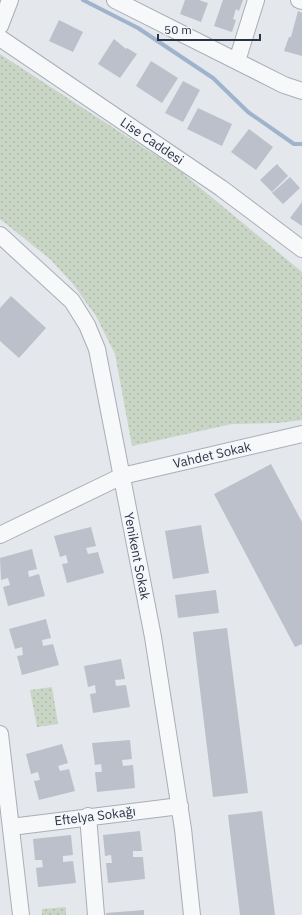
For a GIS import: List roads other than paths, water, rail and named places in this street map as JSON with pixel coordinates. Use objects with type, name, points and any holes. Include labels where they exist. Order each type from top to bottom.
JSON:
[{"type":"street","points":[[0,26],[10,0]]},
{"type":"street","points":[[115,0],[302,92]]},
{"type":"street","points":[[237,61],[256,0]]},
{"type":"street","name":"Lise Caddesi","points":[[0,38],[221,188],[302,249]]},
{"type":"street","name":"Yenikent Sokak","points":[[0,235],[72,301],[87,325],[97,349],[153,637],[180,806],[192,915]]},
{"type":"street","name":"Vahdet Sokak","points":[[122,476],[300,440]]},
{"type":"street","points":[[0,535],[122,476]]},
{"type":"street","points":[[0,734],[21,915]]},
{"type":"street","name":"Eftelya Sokağı","points":[[11,827],[88,816],[180,806]]},
{"type":"street","points":[[88,816],[96,915]]},
{"type":"waterway","points":[[83,0],[138,28],[213,78],[248,112],[294,144],[302,144]]}]
